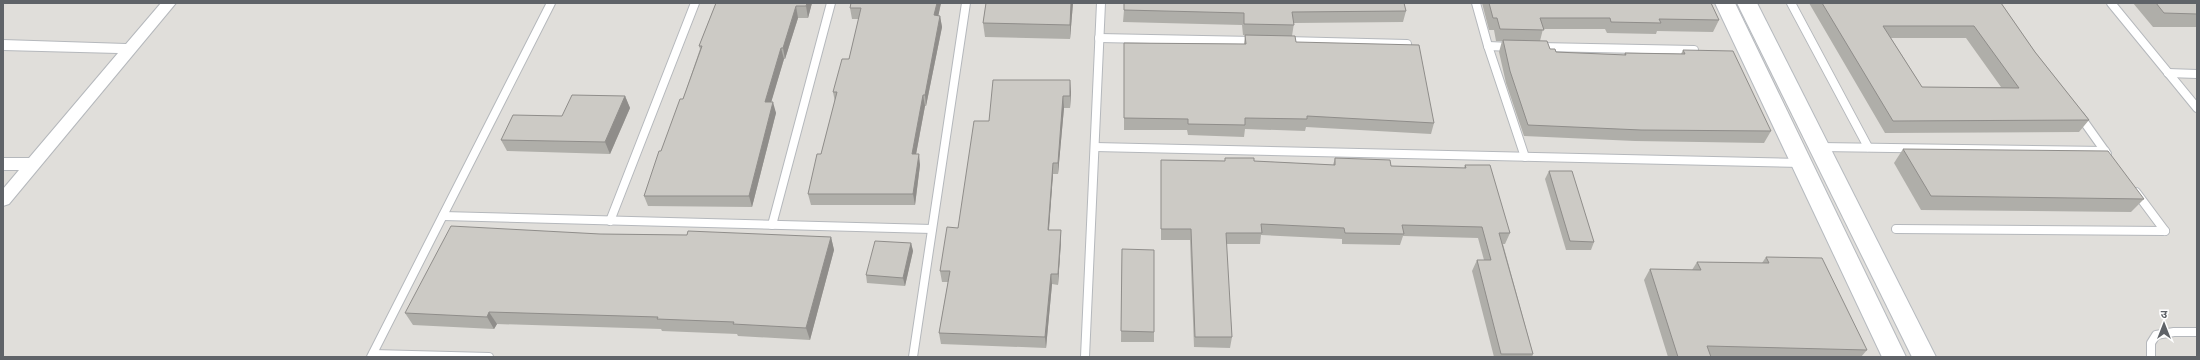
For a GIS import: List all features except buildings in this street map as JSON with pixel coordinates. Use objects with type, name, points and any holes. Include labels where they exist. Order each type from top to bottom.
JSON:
[{"type":"street","points":[[3,200],[169,3]]},
{"type":"street","points":[[1725,3],[1744,51],[1801,163],[1894,357]]},
{"type":"street","points":[[1747,3],[1924,357]]},
{"type":"street","points":[[3,45],[130,49]]},
{"type":"street","points":[[3,164],[33,164]]},
{"type":"lane","points":[[489,357],[372,355],[551,3]]},
{"type":"lane","points":[[610,220],[695,3]]},
{"type":"lane","points":[[772,225],[831,3]]},
{"type":"lane","points":[[913,357],[966,3]]},
{"type":"lane","points":[[1085,357],[1101,3]]},
{"type":"lane","points":[[1476,3],[1488,46],[1525,157]]},
{"type":"lane","points":[[1791,3],[1868,147]]},
{"type":"lane","points":[[2111,3],[2197,108]]},
{"type":"lane","points":[[1099,38],[1265,41]]},
{"type":"lane","points":[[1281,41],[1407,44]]},
{"type":"lane","points":[[1488,46],[1701,50]]},
{"type":"lane","points":[[2168,73],[2197,74]]},
{"type":"lane","points":[[2073,108],[2114,163]]},
{"type":"lane","points":[[1095,147],[1801,163]]},
{"type":"lane","points":[[1820,147],[2105,151]]},
{"type":"lane","points":[[1896,229],[2165,232],[2133,188]]},
{"type":"lane","points":[[443,216],[932,229]]},
{"type":"lane","points":[[2151,357],[2151,342],[2156,335],[2174,332],[2197,332]]},
{"type":"shaded area","points":[[3,3],[2197,3],[2197,357],[3,357]]}]
